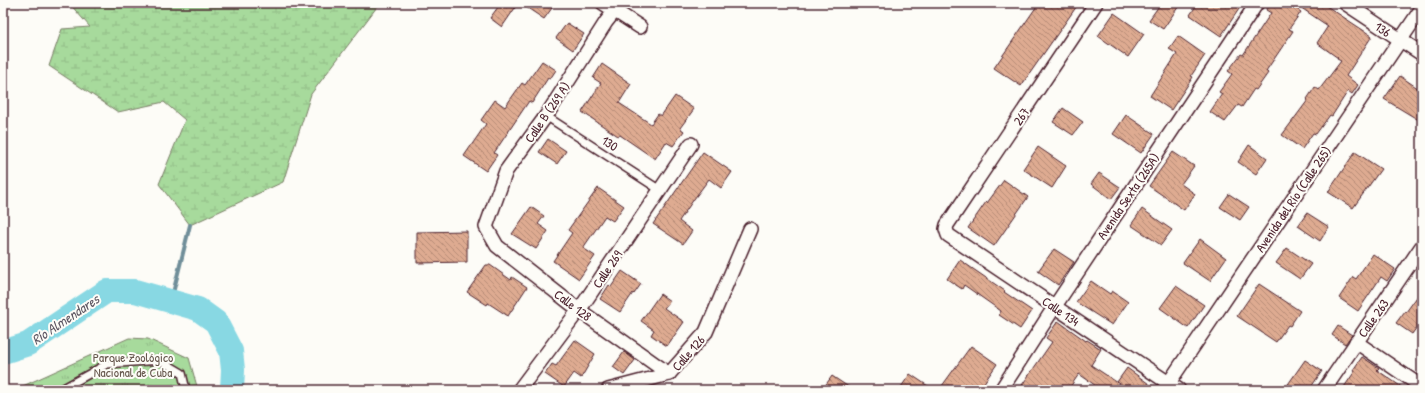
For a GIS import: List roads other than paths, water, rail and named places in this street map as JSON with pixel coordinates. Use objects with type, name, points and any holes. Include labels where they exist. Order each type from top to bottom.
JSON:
[{"type":"street","points":[[603,3],[618,7],[640,27]]},
{"type":"street","name":"267","points":[[946,229],[947,225],[1096,3]]},
{"type":"street","name":"Avenida Sexta (265A)","points":[[1001,390],[1055,306],[1257,3]]},
{"type":"street","name":"136","points":[[1345,3],[1422,54]]},
{"type":"street","name":"Calle B (269 A)","points":[[486,227],[506,171],[546,116],[606,22],[618,7]]},
{"type":"street","name":"Avenida del Río (Calle 265)","points":[[1170,388],[1422,8]]},
{"type":"street","name":"Calle 269","points":[[519,390],[579,310],[690,144]]},
{"type":"street","name":"Calle 128","points":[[486,227],[497,246],[579,310],[669,374]]},
{"type":"street","name":"Calle 126","points":[[608,390],[669,374],[706,332],[750,229]]},
{"type":"street","name":"Calle 134","points":[[946,229],[948,235],[1055,306],[1170,388]]},
{"type":"street","name":"Calle 263","points":[[1324,390],[1422,246]]},
{"type":"street","points":[[1356,342],[1422,387]]},
{"type":"lane","name":"130","points":[[546,116],[660,190]]},
{"type":"lane","points":[[60,390],[107,364],[160,360],[182,374],[186,390]]},
{"type":"waterway","points":[[171,301],[190,225]]},
{"type":"waterway","name":"Río Almendares","points":[[3,352],[28,344],[107,291],[135,291],[198,309],[216,322],[231,351],[233,370],[232,390]]},
{"type":"park label","name":"Parque Zoológico Nacional de Cuba","points":[[133,364]]}]
